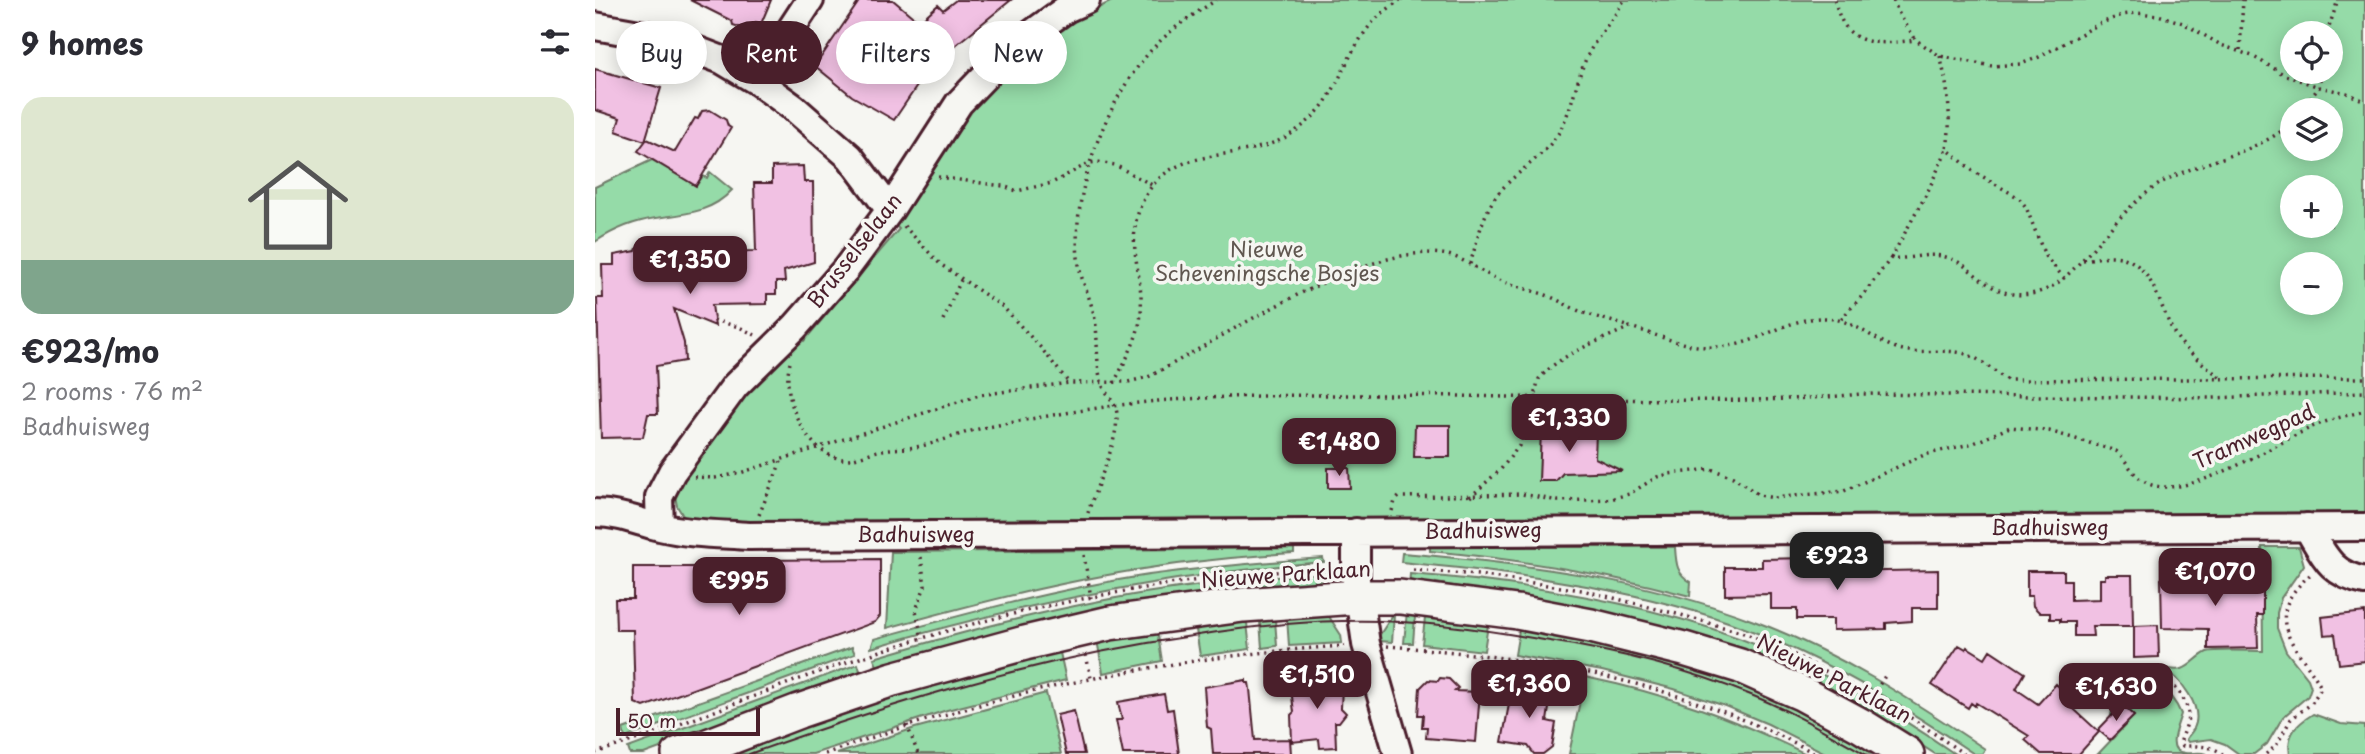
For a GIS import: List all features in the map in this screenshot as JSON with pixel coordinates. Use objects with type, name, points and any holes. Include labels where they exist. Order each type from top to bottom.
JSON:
[{"type":"main road","name":"Nieuwe Parklaan","points":[[685,753],[893,679],[1080,629],[1243,605],[1356,582],[1400,597],[1517,612],[1591,626],[1740,666],[1803,694],[1907,754]]},
{"type":"street","points":[[796,21],[810,0]]},
{"type":"street","name":"Brusselselaan","points":[[660,527],[659,497],[672,471],[735,386],[783,354],[890,210],[959,103],[1012,48],[1066,9],[1086,0]]},
{"type":"street","points":[[595,26],[667,39],[721,60]]},
{"type":"street","points":[[761,84],[794,108],[850,157],[890,210]]},
{"type":"street","name":"Badhuisweg","points":[[595,513],[626,515],[660,527]]},
{"type":"street","name":"Badhuisweg","points":[[595,530],[660,527],[749,536],[2365,527]]},
{"type":"street","points":[[2307,527],[2325,559],[2340,573],[2365,581]]},
{"type":"street","points":[[1356,532],[1356,582],[1366,644],[1398,754]]},
{"type":"path","points":[[1091,598],[1082,534],[1112,445],[1117,416],[1115,407],[1101,383],[1095,322],[1080,271],[1080,201],[1089,163],[1115,104],[1132,75],[1167,34],[1216,0]]},
{"type":"path","points":[[1114,383],[1139,325],[1141,298],[1133,232],[1141,205],[1153,185],[1168,171],[1187,161],[1252,150],[1276,142],[1296,130],[1320,110],[1337,85],[1356,45],[1370,24],[1400,0]]},
{"type":"path","points":[[1471,264],[1479,231],[1491,204],[1501,189],[1540,156],[1556,136],[1567,118],[1591,49],[1624,0]]},
{"type":"path","points":[[1835,0],[1842,20],[1856,37],[1881,44],[1916,40]]},
{"type":"path","points":[[1893,0],[1916,40],[1940,56],[1992,66],[2021,64],[2122,15],[2158,15],[2183,23],[2221,46],[2240,51],[2285,75],[2365,101]]},
{"type":"path","points":[[2240,51],[2243,0]]},
{"type":"path","points":[[2331,21],[2338,0]]},
{"type":"path","points":[[1841,319],[1891,258],[1932,183],[1947,149],[1948,101],[1940,56]]},
{"type":"path","points":[[2311,98],[2319,84]]},
{"type":"path","points":[[1891,258],[1904,259],[1929,254],[1951,258],[1987,284],[2002,291],[2024,295],[2045,292],[2083,260],[2118,218],[2169,179],[2260,144],[2280,133]]},
{"type":"path","points":[[1947,149],[1966,167],[2019,198],[2026,207],[2045,256],[2064,278]]},
{"type":"path","points":[[916,170],[958,181],[985,183],[1017,191],[1052,183],[1089,163],[1115,165],[1153,185]]},
{"type":"path","points":[[890,210],[940,264],[1003,307],[1069,383]]},
{"type":"path","points":[[672,471],[693,477],[715,478],[740,473],[979,395],[1069,383],[1114,383],[1148,377],[1261,314],[1366,265],[1432,253],[1451,256],[1496,278],[1543,294],[1584,313],[1679,344],[1709,347],[1738,344],[1804,320],[1841,319],[1892,346],[1910,352],[1959,352],[1973,356],[2007,380],[2365,378]]},
{"type":"path","points":[[2083,260],[2112,256],[2138,266],[2149,277],[2165,317],[2179,339],[2223,380]]},
{"type":"path","points":[[943,320],[961,280]]},
{"type":"path","points":[[714,320],[751,332],[783,354],[791,401],[803,432],[818,448],[845,460],[883,449],[915,447],[981,428],[1076,411],[1170,400],[1451,395],[1656,400],[1817,399],[1861,394],[2213,398],[2365,392]]},
{"type":"path","points":[[1469,497],[1501,469],[1519,446],[1539,379],[1552,365],[1630,327]]},
{"type":"path","name":"Tramwegpad","points":[[1389,532],[1392,509],[1399,497],[1522,494],[1558,501],[1610,499],[1629,494],[1657,477],[1711,469],[1733,477],[1759,495],[1774,498],[1844,491],[1924,455],[1974,443],[1999,430],[2021,427],[2049,431],[2116,450],[2134,473],[2145,482],[2161,488],[2175,487],[2241,463],[2323,423],[2365,411]]},
{"type":"path","points":[[749,536],[782,459]]},
{"type":"path","points":[[922,639],[916,610],[926,579],[921,562],[926,535]]},
{"type":"path","points":[[2266,754],[2276,746],[2291,719],[2311,704],[2321,688],[2314,673],[2288,637],[2285,615],[2291,595],[2325,559]]},
{"type":"path","name":"Nieuwe Parklaan","points":[[1403,570],[1478,575],[1582,590],[1744,633],[1787,651],[1872,696],[1913,719],[1963,754]]},
{"type":"path","name":"Nieuwe Parklaan","points":[[595,753],[885,649],[992,620],[1091,598],[1223,577],[1283,571],[1356,582]]},
{"type":"path","points":[[825,754],[907,725],[1026,694],[1172,663],[1279,650],[1366,644],[1492,657],[1625,680],[1737,715],[1816,754]]},
{"type":"path","points":[[2153,670],[2166,678],[2183,699],[2188,712],[2180,743],[2183,746],[2202,745],[2215,748],[2223,754]]},
{"type":"path","points":[[1872,696],[1885,676]]},
{"type":"path","points":[[907,725],[918,754]]},
{"type":"path","points":[[614,747],[615,754]]},
{"type":"green space","name":"Nieuwe Scheveningsche Bosjes","points":[[1114,0],[2365,0],[2365,518],[750,524],[685,519],[677,506],[674,491],[736,404],[801,339],[804,341],[899,229],[896,226],[936,160],[977,102],[993,84],[1067,84],[1067,26]]},
{"type":"green space","points":[[652,160],[696,186],[703,176],[707,178],[710,172],[732,190],[706,208],[648,219],[617,230],[595,242],[595,187]]},
{"type":"green space","points":[[1430,547],[1675,547],[1680,571],[1691,582],[1690,596],[1561,568],[1430,551]]},
{"type":"green space","points":[[2262,547],[2299,547],[2304,565],[2281,598],[2277,628],[2286,651],[2308,679],[2311,687],[2308,696],[2283,717],[2267,744],[2254,754],[2239,754],[2225,744],[2211,739],[2188,742],[2186,739],[2196,721],[2193,703],[2183,686],[2162,667],[2183,669],[2212,651],[2263,651]]},
{"type":"green space","points":[[1294,548],[1294,553],[1155,567],[1078,581],[887,628],[891,552]]},
{"type":"green space","points":[[1402,553],[1581,575],[1625,583],[1712,606],[1785,633],[1845,662],[1985,749],[1982,754],[1974,754],[1916,716],[1826,664],[1731,623],[1691,610],[1609,590],[1526,576],[1401,562]]},
{"type":"green space","points":[[1323,558],[1324,562],[1209,574],[1095,593],[983,618],[871,648],[874,639],[1079,587],[1171,572]]},
{"type":"green space","points":[[1324,573],[1325,582],[1297,584],[878,669],[874,658],[1055,610],[1128,596]]},
{"type":"green space","points":[[1410,574],[1499,583],[1590,598],[1635,607],[1723,632],[1838,683],[1955,754],[1935,754],[1887,723],[1693,635],[1622,616],[1436,583],[1435,588],[1409,585]]},
{"type":"green space","points":[[1407,611],[1415,617],[1413,643],[1404,643]]},
{"type":"green space","points":[[1430,612],[1488,625],[1484,651],[1422,644],[1425,618]]},
{"type":"green space","points":[[1265,614],[1275,620],[1277,646],[1262,648],[1260,621]]},
{"type":"green space","points":[[1328,615],[1341,635],[1342,643],[1289,646],[1287,618]]},
{"type":"green space","points":[[1392,616],[1392,642],[1379,641],[1379,636]]},
{"type":"green space","points":[[1238,617],[1247,623],[1250,649],[1200,656],[1195,623]]},
{"type":"green space","points":[[1527,625],[1730,674],[1888,754],[1827,754],[1768,724],[1674,689],[1602,671],[1515,655],[1519,630]]},
{"type":"green space","points":[[1157,629],[1162,661],[1103,673],[1097,640]]},
{"type":"green space","points":[[852,647],[855,654],[625,738],[623,729]]},
{"type":"green space","points":[[1059,648],[1066,680],[947,710],[813,754],[717,754],[817,716]]},
{"type":"green space","points":[[858,664],[861,674],[644,754],[630,754],[628,748]]},
{"type":"green space","points":[[2118,672],[2147,679],[2164,690],[2181,714],[2174,737],[2175,748],[2185,753],[2207,754],[2098,754],[2134,716],[2121,704],[2111,715]]},
{"type":"green space","points":[[1585,677],[1644,691],[1698,708],[1806,754],[1569,754]]},
{"type":"green space","points":[[1046,693],[1061,754],[837,754],[915,728]]},
{"type":"green space","points":[[2313,714],[2341,724],[2365,726],[2365,754],[2290,754],[2291,735]]},
{"type":"building","points":[[690,0],[771,0],[762,21],[732,21]]},
{"type":"building","points":[[860,0],[893,0],[918,21],[846,21]]},
{"type":"building","points":[[956,0],[1011,0],[985,21],[969,21],[969,34],[955,46],[955,21],[920,21],[938,5],[943,10]]},
{"type":"building","points":[[836,35],[836,83],[822,72],[822,56]]},
{"type":"building","points":[[595,69],[616,75],[616,84],[647,84],[661,88],[645,141],[616,131],[620,118],[595,110]]},
{"type":"building","points":[[837,84],[917,86],[894,120],[852,96]]},
{"type":"building","points":[[710,110],[726,120],[731,128],[696,186],[638,151],[647,139],[675,152],[695,118],[698,119],[702,111]]},
{"type":"building","points":[[803,166],[804,182],[813,182],[814,262],[784,271],[785,282],[776,282],[776,294],[767,294],[767,304],[712,305],[715,326],[674,309],[684,343],[685,361],[656,366],[658,414],[648,414],[643,437],[601,438],[597,298],[603,298],[602,265],[614,265],[614,255],[636,251],[637,248],[648,248],[648,245],[660,245],[660,242],[672,239],[710,238],[710,252],[756,251],[754,183],[772,183],[772,167]]},
{"type":"building","points":[[1415,425],[1450,425],[1450,457],[1414,457]]},
{"type":"building","points":[[1541,430],[1596,432],[1595,458],[1622,471],[1563,473],[1556,481],[1539,481]]},
{"type":"building","points":[[1328,468],[1349,468],[1350,488],[1328,488]]},
{"type":"building","points":[[1808,558],[1808,563],[1833,563],[1833,572],[1938,570],[1938,608],[1912,608],[1912,621],[1886,623],[1886,629],[1833,630],[1833,619],[1797,619],[1797,609],[1771,609],[1771,594],[1725,595],[1725,567],[1762,567],[1762,559]]},
{"type":"building","points":[[880,559],[880,616],[875,622],[644,707],[635,703],[633,630],[616,630],[615,599],[633,599],[633,567],[746,567],[746,560]]},
{"type":"building","points":[[2027,571],[2064,571],[2064,580],[2071,580],[2071,600],[2100,599],[2100,579],[2105,579],[2105,575],[2132,575],[2133,626],[2092,626],[2093,636],[2074,636],[2074,622],[2050,619],[2050,613],[2040,613],[2033,606],[2032,596],[2027,596]]},
{"type":"building","points":[[2263,575],[2263,615],[2257,615],[2258,648],[2208,649],[2208,629],[2162,628],[2161,579],[2168,580],[2168,576]]},
{"type":"building","points":[[2365,612],[2365,661],[2339,664],[2335,634],[2324,635],[2322,617]]},
{"type":"building","points":[[2158,625],[2159,657],[2134,658],[2134,626]]},
{"type":"building","points":[[1959,645],[1985,658],[1990,650],[2025,673],[2016,689],[2038,704],[2056,684],[2069,696],[2065,701],[2099,732],[2079,754],[2041,754],[2025,740],[2029,736],[1976,703],[1975,706],[1971,703],[1968,708],[1932,685]]},
{"type":"building","points":[[1339,667],[1341,708],[1346,713],[1339,722],[1335,722],[1336,747],[1320,748],[1319,739],[1292,742],[1293,684],[1300,676],[1307,683],[1325,683]]},
{"type":"building","points":[[1514,677],[1526,690],[1551,695],[1547,721],[1556,723],[1552,747],[1543,754],[1534,754],[1528,746],[1502,742]]},
{"type":"building","points":[[1440,678],[1449,679],[1458,688],[1455,691],[1480,692],[1476,742],[1426,738],[1427,727],[1422,727],[1423,715],[1418,715],[1420,688],[1428,680],[1438,681]]},
{"type":"building","points":[[1246,680],[1250,689],[1255,740],[1290,739],[1291,754],[1213,754],[1211,729],[1207,727],[1204,687]]},
{"type":"building","points":[[1164,694],[1167,710],[1173,709],[1179,754],[1123,754],[1116,720],[1122,720],[1118,702]]},
{"type":"building","points":[[2122,705],[2134,716],[2110,740],[2098,730]]},
{"type":"building","points":[[1074,711],[1084,754],[1066,754],[1057,715]]},
{"type":"tram line","points":[[749,754],[913,700],[1079,656],[1248,628],[1367,621],[1443,625],[1494,632],[1597,649],[1649,662],[1726,685],[1766,701],[1865,754]]}]
